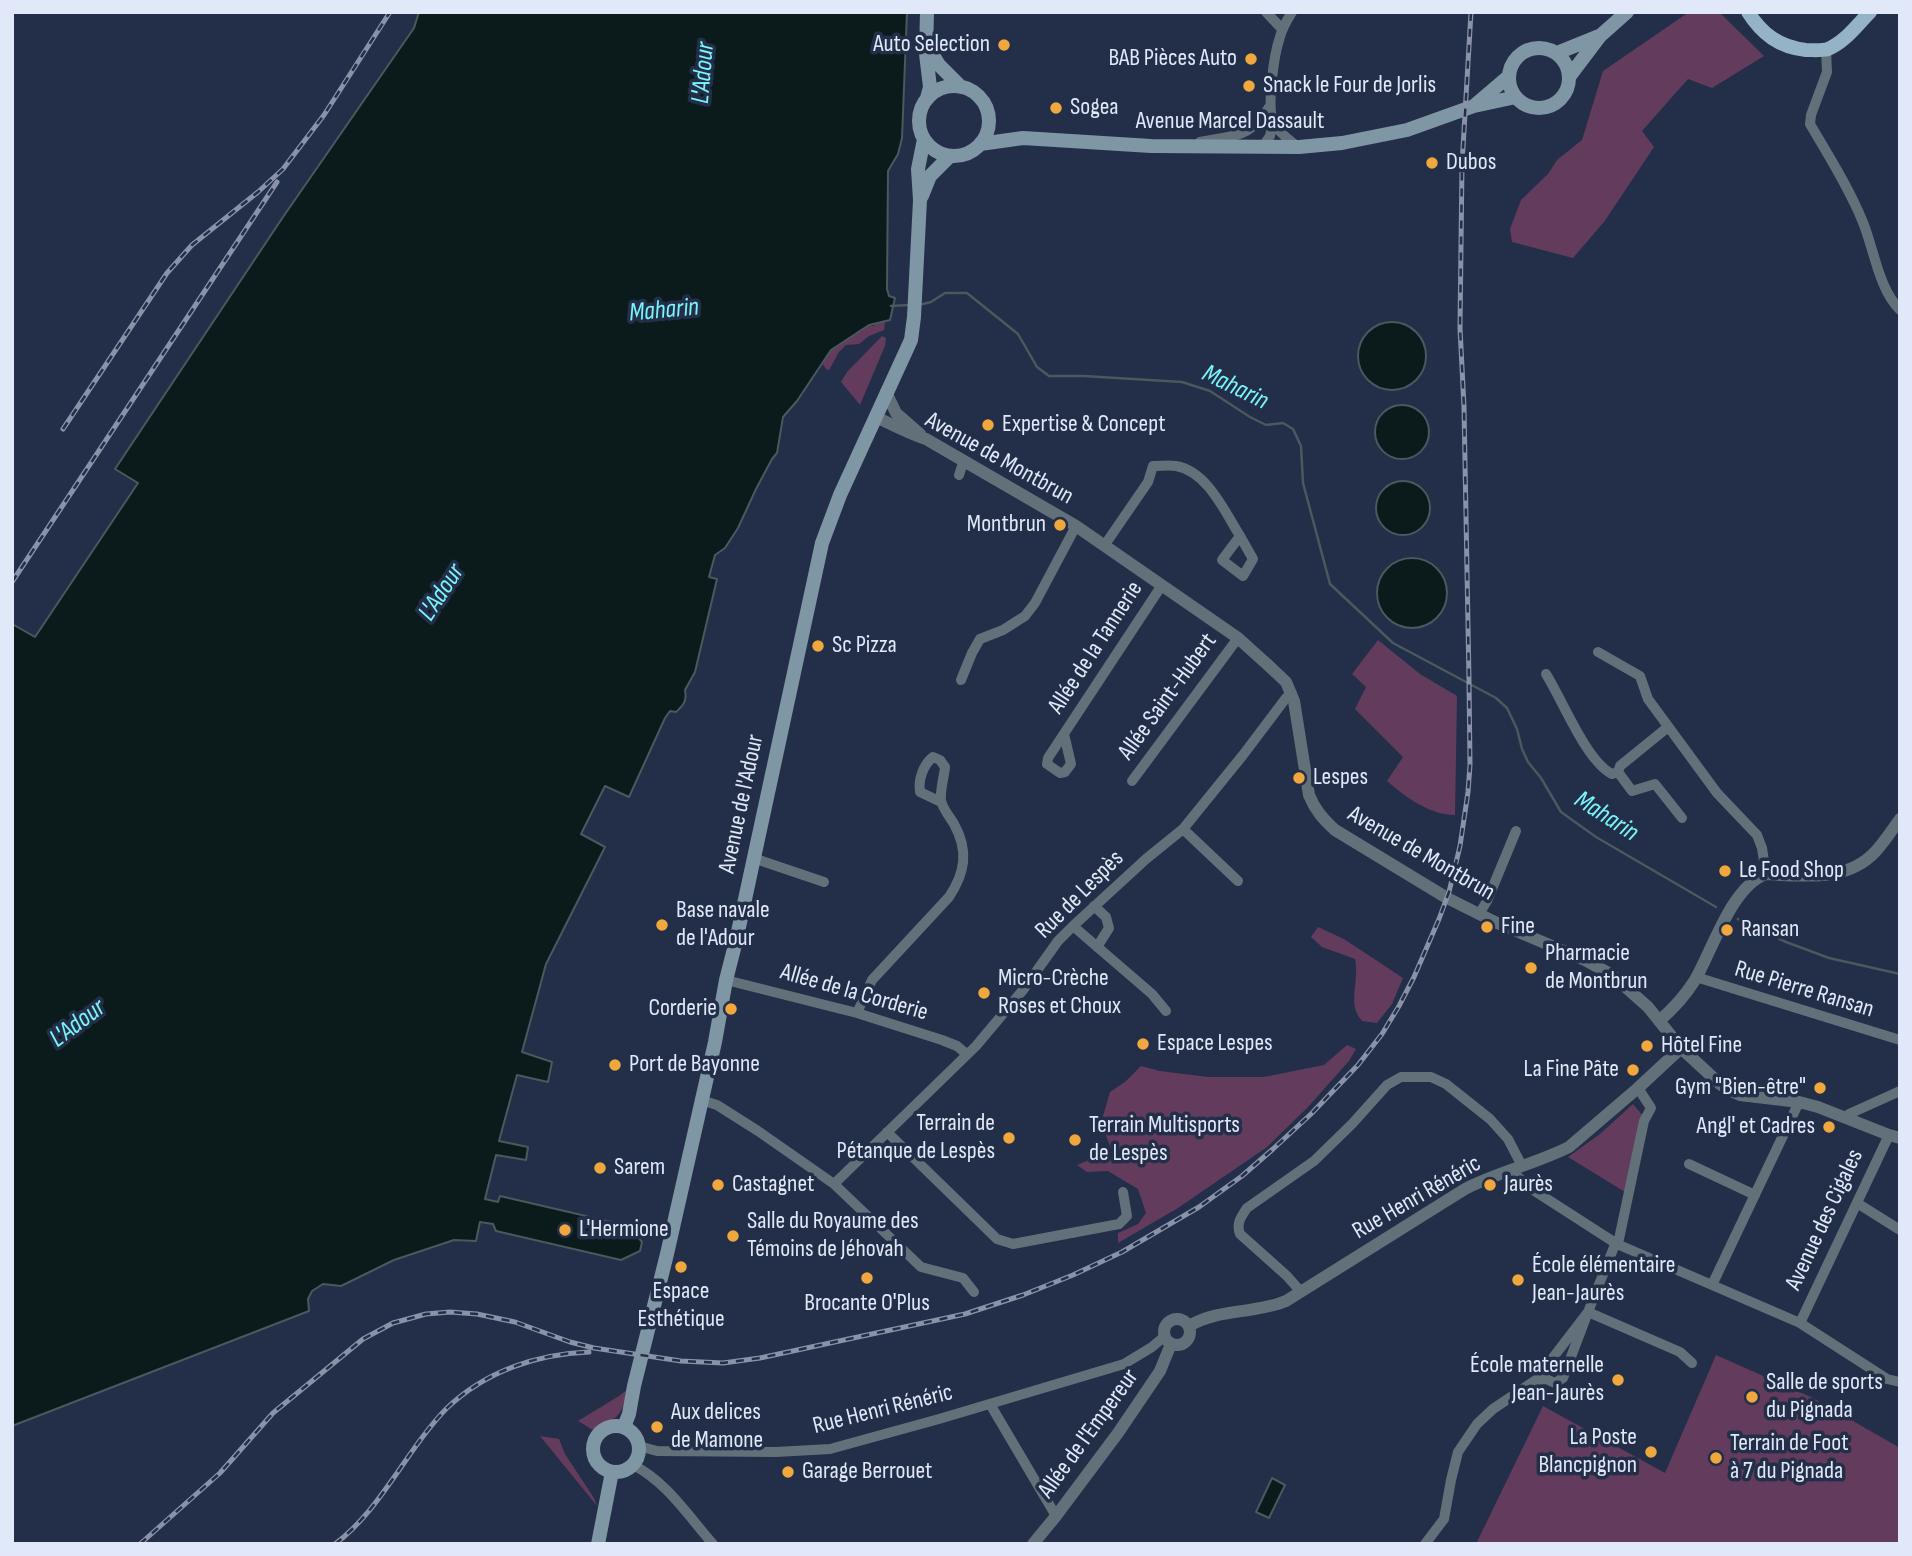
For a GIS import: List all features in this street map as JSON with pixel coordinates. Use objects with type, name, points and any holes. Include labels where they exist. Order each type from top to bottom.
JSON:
[{"type":"main road","points":[[926,43],[939,65],[961,87],[977,95],[987,110],[988,128],[980,145],[966,154],[950,156],[935,150],[924,139],[919,120],[930,87],[926,43],[927,12]]},
{"type":"main road","points":[[1748,12],[1772,40],[1798,49],[1826,50],[1845,38],[1870,12]]},
{"type":"main road","points":[[1570,77],[1600,36],[1626,13]]},
{"type":"main road","points":[[1557,53],[1600,36]]},
{"type":"main road","points":[[1533,48],[1557,53],[1568,68],[1570,77],[1564,95],[1551,106],[1528,106],[1512,91],[1509,76],[1512,64],[1517,57],[1533,48]]},
{"type":"main road","name":"Avenue Marcel Dassault","points":[[1469,108],[1509,76]]},
{"type":"main road","points":[[928,98],[943,88],[961,87]]},
{"type":"main road","name":"Avenue Marcel Dassault","points":[[980,145],[1023,138],[1179,147],[1299,148],[1342,143],[1407,130],[1469,108],[1516,97]]},
{"type":"main road","name":"Avenue Marcel Dassault","points":[[989,120],[1023,138]]},
{"type":"main road","name":"Avenue de l'Adour","points":[[624,1427],[664,1267],[715,1042],[726,980],[821,543],[839,495],[911,340],[920,200],[918,169],[924,139]]},
{"type":"main road","name":"Avenue de l'Adour","points":[[920,200],[930,176],[950,156]]},
{"type":"main road","points":[[618,1426],[634,1434],[639,1448],[633,1465],[624,1471],[612,1472],[605,1470],[595,1461],[593,1442],[605,1428],[618,1426]]},
{"type":"main road","points":[[597,1544],[612,1472]]},
{"type":"street","points":[[1266,12],[1282,29]]},
{"type":"street","points":[[1262,148],[1270,136],[1273,122],[1270,106],[1277,49],[1282,29],[1292,12]]},
{"type":"street","points":[[1826,50],[1827,72],[1810,124],[1847,188],[1862,219],[1887,293],[1900,310]]},
{"type":"street","points":[[1179,147],[1250,130],[1270,106]]},
{"type":"street","points":[[1273,122],[1299,148]]},
{"type":"street","points":[[886,392],[896,413],[926,439]]},
{"type":"street","name":"Avenue de Montbrun","points":[[875,417],[926,439],[1076,526],[1238,638],[1280,676],[1292,694],[1309,795],[1315,809],[1335,830],[1479,915],[1585,960],[1612,975],[1648,1007],[1681,1048],[1729,1090],[1740,1095],[1818,1107],[1894,1136]]},
{"type":"street","points":[[959,475],[964,460]]},
{"type":"street","points":[[1104,546],[1148,482],[1153,466],[1178,466],[1206,482],[1240,536]]},
{"type":"street","points":[[961,680],[980,639],[1003,630],[1025,616],[1049,579],[1076,526]]},
{"type":"street","name":"Allée de la Tannerie","points":[[1065,734],[1162,585]]},
{"type":"street","name":"Allée Saint-Hubert","points":[[1132,780],[1238,638]]},
{"type":"street","points":[[1598,653],[1640,676],[1648,699],[1668,727],[1717,793],[1757,835],[1766,874]]},
{"type":"street","points":[[1546,674],[1569,719],[1597,760],[1612,774],[1618,772]]},
{"type":"street","name":"Rue de Lespès","points":[[834,1184],[965,1055],[1023,990],[1058,941],[1183,829],[1286,698],[1292,694]]},
{"type":"street","points":[[1618,772],[1620,765],[1668,727]]},
{"type":"street","points":[[1618,772],[1632,791],[1655,784],[1682,818]]},
{"type":"street","points":[[857,1013],[873,980],[949,897],[959,882],[964,865],[962,847],[956,827],[941,802]]},
{"type":"street","points":[[1659,1021],[1678,1003],[1696,978],[1734,903],[1751,883],[1766,874],[1826,876],[1860,865],[1875,852],[1900,819]]},
{"type":"street","points":[[1183,829],[1238,881]]},
{"type":"street","points":[[1479,915],[1516,831]]},
{"type":"street","points":[[753,858],[824,882]]},
{"type":"street","points":[[1094,906],[1105,917],[1109,928],[1097,947]]},
{"type":"street","points":[[1073,926],[1152,994],[1166,1011]]},
{"type":"street","name":"Rue Pierre Ransan","points":[[1696,978],[1900,1040]]},
{"type":"street","name":"Allée de la Corderie","points":[[726,980],[857,1013],[957,1046],[965,1055]]},
{"type":"street","name":"Rue Henri Rénéric","points":[[1189,1326],[1214,1315],[1276,1305],[1465,1189],[1569,1147],[1681,1048]]},
{"type":"street","points":[[1301,1292],[1240,1234],[1240,1219],[1247,1209],[1314,1161],[1387,1086],[1401,1077],[1431,1077],[1446,1084],[1490,1119],[1508,1139],[1518,1168],[1517,1176],[1530,1188],[1617,1244],[1800,1323],[1887,1379],[1900,1382]]},
{"type":"street","points":[[1425,1544],[1444,1519],[1458,1452],[1477,1424],[1493,1409],[1536,1380],[1546,1379],[1555,1383],[1563,1378],[1617,1244],[1644,1121],[1651,1108],[1638,1088]]},
{"type":"street","points":[[1845,1118],[1900,1091]]},
{"type":"street","points":[[701,1100],[717,1105],[834,1184],[921,1267],[963,1278],[974,1292]]},
{"type":"street","points":[[1712,1285],[1799,1102]]},
{"type":"street","points":[[887,1132],[997,1239],[1013,1244],[1119,1224],[1127,1216],[1123,1192]]},
{"type":"street","name":"Avenue des Cigales","points":[[1800,1323],[1857,1203],[1894,1136]]},
{"type":"street","points":[[1689,1164],[1755,1195]]},
{"type":"street","points":[[1857,1203],[1900,1230]]},
{"type":"street","points":[[1588,1312],[1679,1352],[1692,1363]]},
{"type":"street","points":[[1546,1379],[1545,1368],[1588,1312]]},
{"type":"street","points":[[1174,1320],[1182,1320],[1189,1326],[1191,1334],[1187,1342],[1179,1345],[1168,1340],[1167,1325],[1174,1320]]},
{"type":"street","name":"Rue Henri Rénéric","points":[[639,1448],[657,1451],[776,1452],[830,1449],[1124,1364],[1168,1340]]},
{"type":"street","name":"Allée de l'Empereur","points":[[1033,1544],[1091,1471],[1160,1371],[1168,1340]]},
{"type":"street","points":[[990,1404],[1056,1516]]},
{"type":"street","points":[[633,1465],[663,1487],[713,1544]]},
{"type":"shaded area","points":[[1689,12],[1719,12],[1764,56],[1712,88],[1688,79],[1642,131],[1654,147],[1604,222],[1573,258],[1512,242],[1510,229],[1521,200],[1548,174],[1557,160],[1582,140],[1603,71]]},
{"type":"shaded area","points":[[885,321],[884,330],[859,344],[846,345],[829,370],[826,369],[823,365],[826,353],[869,325],[874,326],[876,322]]},
{"type":"shaded area","points":[[882,336],[886,338],[885,346],[860,405],[841,382],[847,372]]},
{"type":"shaded area","points":[[1378,640],[1420,674],[1457,696],[1455,815],[1427,808],[1387,781],[1403,757],[1355,709],[1366,687],[1352,674]]},
{"type":"shaded area","points":[[1318,927],[1344,939],[1403,978],[1392,1004],[1377,1023],[1362,1021],[1356,1012],[1355,959],[1322,947],[1311,937]]},
{"type":"shaded area","points":[[1347,1045],[1356,1049],[1349,1061],[1267,1147],[1178,1208],[1118,1243],[1118,1233],[1138,1224],[1146,1213],[1138,1189],[1108,1171],[1087,1172],[1077,1165],[1112,1151],[1101,1123],[1110,1092],[1141,1066],[1208,1077],[1264,1077],[1324,1065]]},
{"type":"shaded area","points":[[1633,1104],[1643,1116],[1625,1192],[1568,1157],[1600,1134]]},
{"type":"shaded area","points":[[1716,1355],[1813,1398],[1900,1448],[1900,1544],[1476,1544],[1543,1406],[1665,1473]]},
{"type":"shaded area","points":[[628,1389],[621,1410],[613,1419],[593,1430],[578,1421],[619,1396]]},
{"type":"shaded area","points":[[540,1436],[559,1439],[565,1454],[597,1506]]},
{"type":"water","name":"L'Adour","points":[[419,12],[907,12],[902,138],[898,154],[888,171],[887,289],[889,296],[895,298],[890,320],[869,325],[831,350],[783,417],[777,453],[738,528],[725,548],[715,555],[709,577],[717,579],[695,672],[685,690],[684,702],[676,712],[670,711],[665,718],[629,797],[605,786],[581,834],[605,847],[546,964],[522,1052],[552,1062],[548,1082],[517,1075],[499,1141],[528,1147],[526,1160],[496,1155],[485,1199],[498,1202],[500,1196],[629,1226],[642,1242],[640,1251],[621,1260],[496,1231],[493,1224],[480,1222],[476,1241],[454,1240],[394,1260],[341,1286],[323,1284],[312,1291],[308,1299],[309,1311],[12,1426],[12,628],[14,625],[35,637],[138,483],[115,469],[283,217],[414,28]]},
{"type":"water","points":[[1385,322],[1399,322],[1411,327],[1421,337],[1426,356],[1421,375],[1411,385],[1399,390],[1385,390],[1373,385],[1363,375],[1358,363],[1358,349],[1363,337],[1373,327]]},
{"type":"water","points":[[1402,405],[1421,413],[1429,432],[1421,451],[1402,459],[1383,451],[1375,432],[1383,413]]},
{"type":"water","points":[[1408,481],[1418,485],[1426,493],[1430,508],[1426,523],[1418,531],[1398,535],[1388,531],[1380,523],[1376,503],[1380,493],[1388,485]]},
{"type":"water","points":[[1412,558],[1437,568],[1447,593],[1437,618],[1412,628],[1387,618],[1377,593],[1387,568]]},
{"type":"water","points":[[1272,1478],[1285,1485],[1269,1518],[1256,1512]]},
{"type":"waterway","name":"Maharin","points":[[919,305],[931,302],[945,293],[967,293],[1018,334],[1037,367],[1049,376],[1182,382],[1210,391],[1266,425],[1283,423],[1293,429],[1301,446],[1303,483],[1330,584],[1393,643],[1496,698],[1507,708],[1528,762],[1561,812],[1596,837],[1716,907]]},
{"type":"waterway","name":"Maharin","points":[[891,306],[909,305]]},
{"type":"waterway","name":"Maharin","points":[[1738,919],[1786,942],[1829,958],[1900,974]]},
{"type":"railway","points":[[63,429],[167,273],[192,245],[283,169],[324,115],[390,12]]},
{"type":"railway","points":[[140,1544],[220,1473],[273,1413],[363,1339],[393,1323],[426,1314],[477,1314],[515,1322],[594,1348],[681,1361],[723,1363],[760,1358],[965,1314],[1073,1275],[1122,1252],[1199,1207],[1242,1176],[1273,1149],[1358,1065],[1399,1006],[1439,919],[1449,892],[1460,846],[1468,792],[1469,680],[1460,328],[1462,165],[1471,12]]},
{"type":"railway","points":[[12,582],[277,182]]},
{"type":"railway","points":[[335,1544],[364,1517],[430,1427],[462,1395],[513,1367],[550,1356],[589,1352]]},
{"type":"place","name":"Auto Selection","points":[[1004,45]]},
{"type":"place","name":"BAB Pièces Auto","points":[[1251,59]]},
{"type":"place","name":"Snack le Four de Jorlis","points":[[1249,86]]},
{"type":"place","name":"Sogea","points":[[1056,108]]},
{"type":"place","name":"Dubos","points":[[1432,163]]},
{"type":"place","name":"Expertise & Concept","points":[[988,425]]},
{"type":"place","name":"Montbrun","points":[[1060,525]]},
{"type":"place","name":"Sc Pizza","points":[[818,646]]},
{"type":"place","name":"Lespes","points":[[1299,778]]},
{"type":"place","name":"Le Food Shop","points":[[1725,871]]},
{"type":"place","name":"Base navale de l'Adour","points":[[662,925]]},
{"type":"place","name":"Fine","points":[[1487,927]]},
{"type":"place","name":"Ransan","points":[[1727,930]]},
{"type":"place","name":"Pharmacie de Montbrun","points":[[1531,968]]},
{"type":"place","name":"Micro-Crèche Roses et Choux","points":[[984,993]]},
{"type":"place","name":"Corderie","points":[[731,1009]]},
{"type":"place","name":"Espace Lespes","points":[[1143,1044]]},
{"type":"place","name":"Hôtel Fine","points":[[1647,1046]]},
{"type":"place","name":"Port de Bayonne","points":[[615,1065]]},
{"type":"place","name":"La Fine Pâte","points":[[1633,1070]]},
{"type":"place","name":"Gym \"Bien-être\"","points":[[1820,1088]]},
{"type":"place","name":"Angl' et Cadres","points":[[1829,1127]]},
{"type":"place","name":"Terrain de Pétanque de Lespès","points":[[1009,1138]]},
{"type":"place","name":"Terrain Multisports de Lespès","points":[[1075,1140]]},
{"type":"place","name":"Sarem","points":[[600,1168]]},
{"type":"place","name":"Castagnet","points":[[718,1185]]},
{"type":"place","name":"Jaurès","points":[[1490,1185]]},
{"type":"place","name":"L'Hermione","points":[[565,1230]]},
{"type":"place","name":"Salle du Royaume des Témoins de Jéhovah","points":[[733,1236]]},
{"type":"place","name":"Espace Esthétique","points":[[681,1267]]},
{"type":"place","name":"Brocante O'Plus","points":[[867,1278]]},
{"type":"place","name":"École élémentaire Jean-Jaurès","points":[[1518,1280]]},
{"type":"place","name":"École maternelle Jean-Jaurès","points":[[1618,1380]]},
{"type":"place","name":"Salle de sports du Pignada","points":[[1752,1397]]},
{"type":"place","name":"Aux delices de Mamone","points":[[657,1427]]},
{"type":"place","name":"La Poste Blancpignon","points":[[1651,1452]]},
{"type":"place","name":"Terrain de Foot à 7 du Pignada","points":[[1716,1458]]},
{"type":"place","name":"Garage Berrouet","points":[[788,1472]]}]
